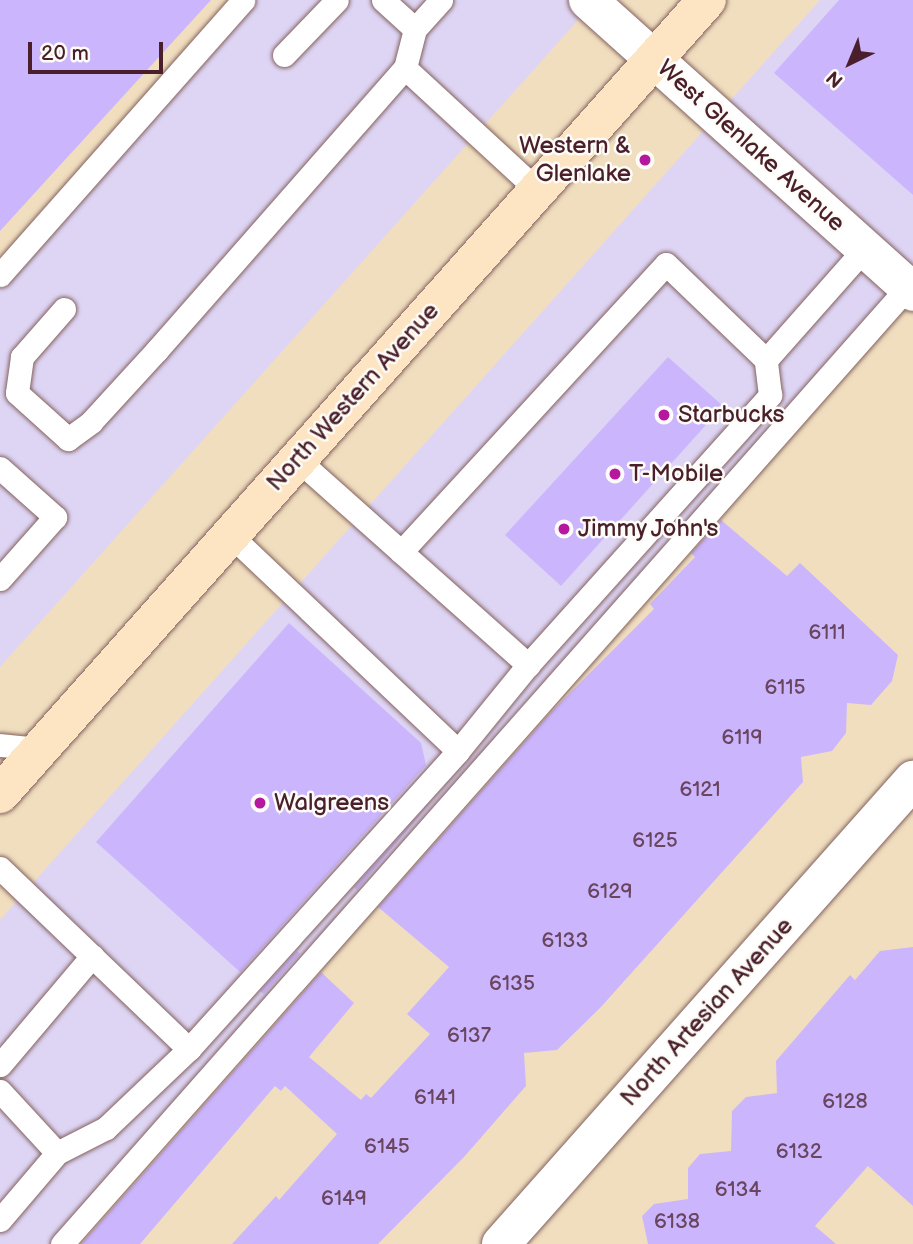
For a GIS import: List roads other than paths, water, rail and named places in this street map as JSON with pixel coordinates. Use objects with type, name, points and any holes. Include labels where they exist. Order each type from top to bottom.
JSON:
[{"type":"main road","name":"North Western Avenue","points":[[0,794],[706,0]]},
{"type":"street","name":"West Glenlake Avenue","points":[[588,0],[911,287]]},
{"type":"street","name":"North Artesian Avenue","points":[[502,1244],[913,780]]},
{"type":"lane","points":[[0,275],[243,0]]},
{"type":"lane","points":[[284,55],[337,0]]},
{"type":"lane","points":[[383,0],[415,29]]},
{"type":"lane","points":[[64,309],[22,357],[18,393],[68,439],[91,422],[148,360],[405,68],[415,29],[442,0]]},
{"type":"lane","points":[[405,68],[537,190]]},
{"type":"lane","points":[[766,360],[865,248]]},
{"type":"lane","points":[[0,1220],[57,1153],[106,1128],[189,1049],[458,751],[528,665],[770,395],[766,360],[666,264],[401,552]]},
{"type":"lane","points":[[62,1244],[911,287]]},
{"type":"lane","points":[[297,459],[528,665]]},
{"type":"lane","points":[[0,468],[55,517],[0,579]]},
{"type":"lane","points":[[230,535],[458,751]]},
{"type":"lane","points":[[0,745],[40,749]]},
{"type":"lane","points":[[0,868],[189,1049]]},
{"type":"lane","points":[[0,1065],[92,956]]},
{"type":"lane","points":[[0,1091],[57,1153]]},
{"type":"place","name":"Western & Glenlake","points":[[645,160]]},
{"type":"place","name":"Starbucks","points":[[664,415]]},
{"type":"place","name":"T-Mobile","points":[[615,474]]},
{"type":"place","name":"Jimmy John's","points":[[564,529]]},
{"type":"place","name":"Walgreens","points":[[260,803]]}]
